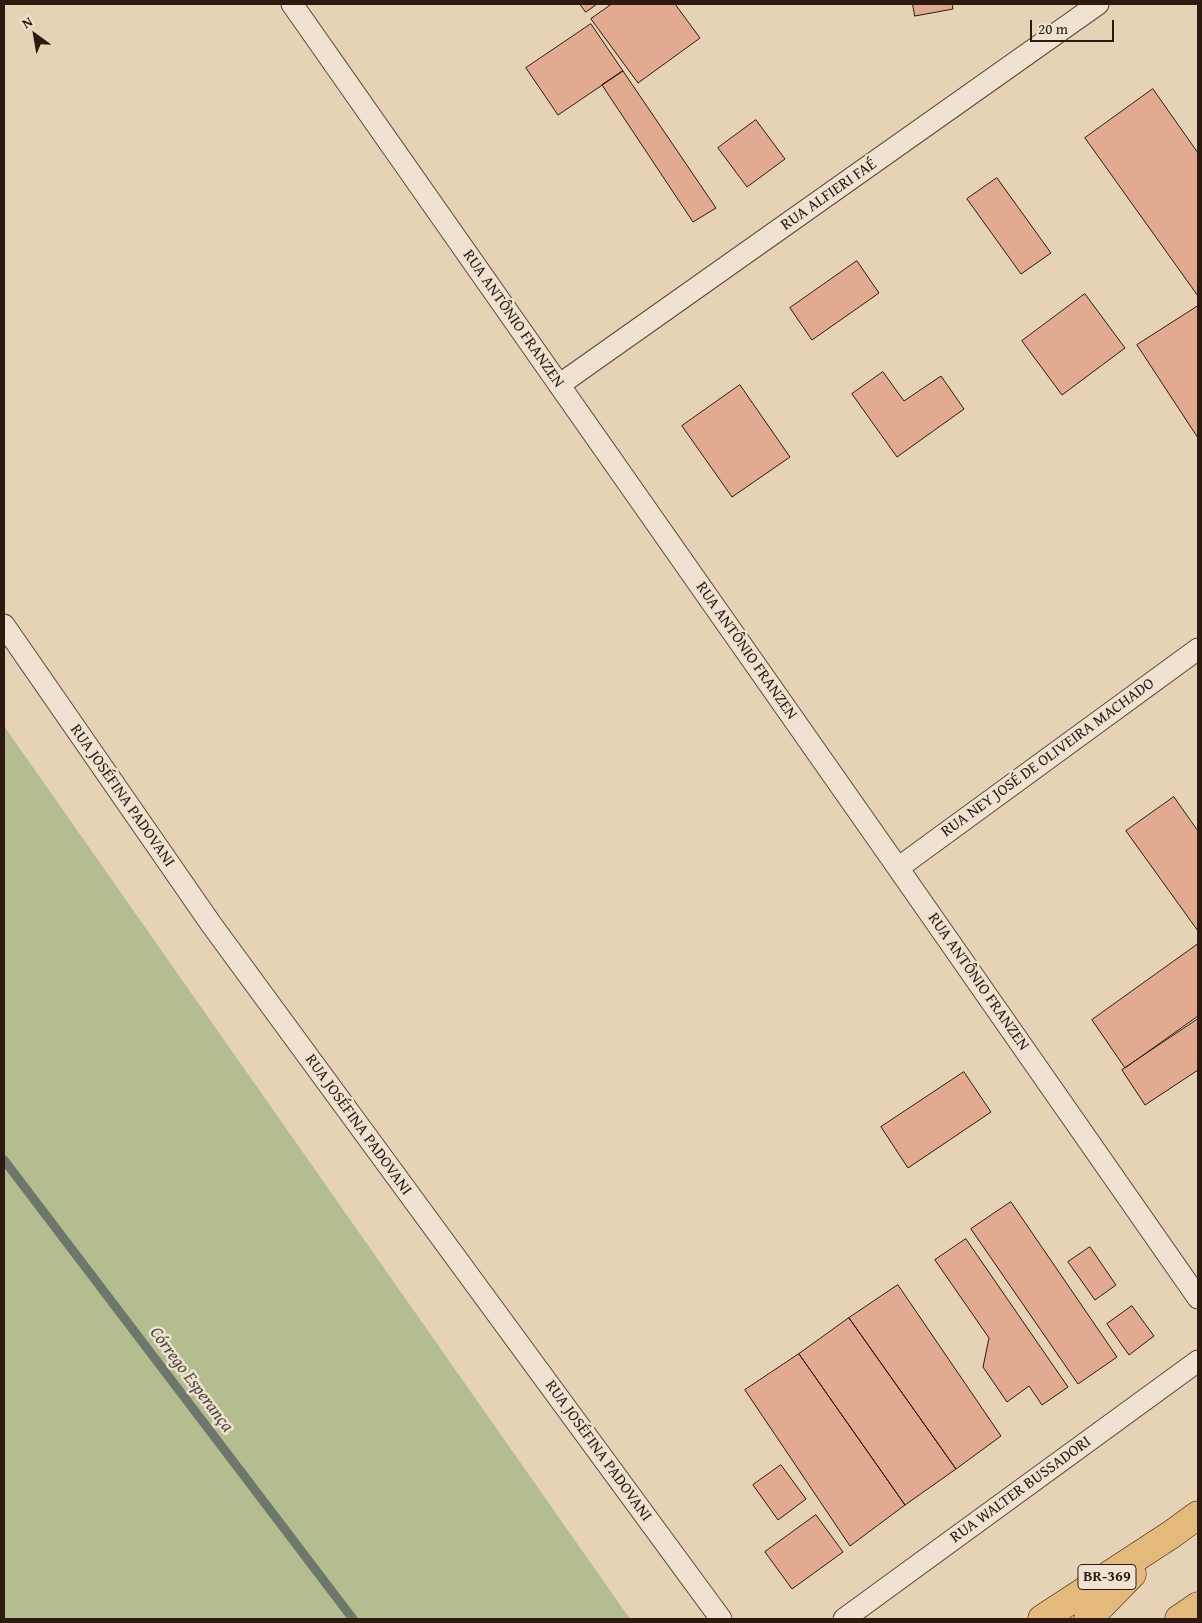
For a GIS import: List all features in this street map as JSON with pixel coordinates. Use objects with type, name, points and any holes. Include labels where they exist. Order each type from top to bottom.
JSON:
[{"type":"highway","name":"BR-369","points":[[1042,1619],[1198,1515]]},
{"type":"highway","points":[[1088,1619],[1172,1534]]},
{"type":"highway","points":[[1179,1619],[1198,1606]]},
{"type":"street","name":"RUA ANTÔNIO FRANZEN","points":[[292,4],[1198,1298]]},
{"type":"street","name":"RUA ALFIERI FAÉ","points":[[560,385],[1098,4]]},
{"type":"street","name":"RUA JOSÉFINA PADOVANI","points":[[4,625],[211,924],[721,1619]]},
{"type":"street","name":"RUA NEY JOSÉ DE OLIVEIRA MACHADO","points":[[898,868],[1198,649]]},
{"type":"street","name":"RUA WALTER BUSSADORI","points":[[844,1619],[1198,1361]]},
{"type":"green space","points":[[4,726],[630,1619],[4,1619]]},
{"type":"building","points":[[580,4],[597,4],[586,12]]},
{"type":"building","points":[[612,4],[675,4],[700,38],[638,83],[591,19]]},
{"type":"building","points":[[913,4],[952,4],[953,9],[915,16]]},
{"type":"building","points":[[591,24],[623,71],[558,115],[526,68]]},
{"type":"building","points":[[623,71],[716,208],[693,222],[602,85]]},
{"type":"building","points":[[1153,89],[1198,153],[1198,296],[1085,138]]},
{"type":"building","points":[[756,120],[785,159],[747,187],[718,148]]},
{"type":"building","points":[[997,178],[1051,253],[1021,274],[967,199]]},
{"type":"building","points":[[857,261],[879,293],[812,340],[790,308]]},
{"type":"building","points":[[1085,294],[1125,348],[1062,395],[1022,341]]},
{"type":"building","points":[[1198,306],[1198,438],[1137,345]]},
{"type":"building","points":[[883,372],[904,401],[941,376],[964,409],[897,457],[852,394]]},
{"type":"building","points":[[740,385],[790,457],[732,497],[682,426]]},
{"type":"building","points":[[1174,797],[1198,831],[1198,931],[1126,831]]},
{"type":"building","points":[[1198,944],[1198,1016],[1125,1068],[1092,1020]]},
{"type":"building","points":[[1198,1019],[1198,1070],[1145,1105],[1122,1070]]},
{"type":"building","points":[[964,1072],[991,1112],[908,1168],[881,1127]]},
{"type":"building","points":[[1011,1202],[1117,1357],[1078,1384],[971,1229]]},
{"type":"building","points":[[966,1239],[1068,1387],[1042,1405],[1029,1386],[1007,1402],[983,1367],[989,1338],[935,1260]]},
{"type":"building","points":[[1090,1247],[1116,1285],[1095,1300],[1068,1262]]},
{"type":"building","points":[[898,1285],[1001,1436],[956,1469],[849,1318]]},
{"type":"building","points":[[1132,1306],[1154,1336],[1129,1355],[1107,1324]]},
{"type":"building","points":[[849,1318],[956,1469],[905,1505],[799,1354]]},
{"type":"building","points":[[799,1354],[905,1505],[850,1546],[745,1390]]},
{"type":"building","points":[[781,1465],[806,1499],[778,1520],[753,1485]]},
{"type":"building","points":[[816,1515],[843,1552],[792,1589],[765,1552]]},
{"type":"waterway","name":"Córrego Esperança","points":[[4,1160],[353,1619]]}]
